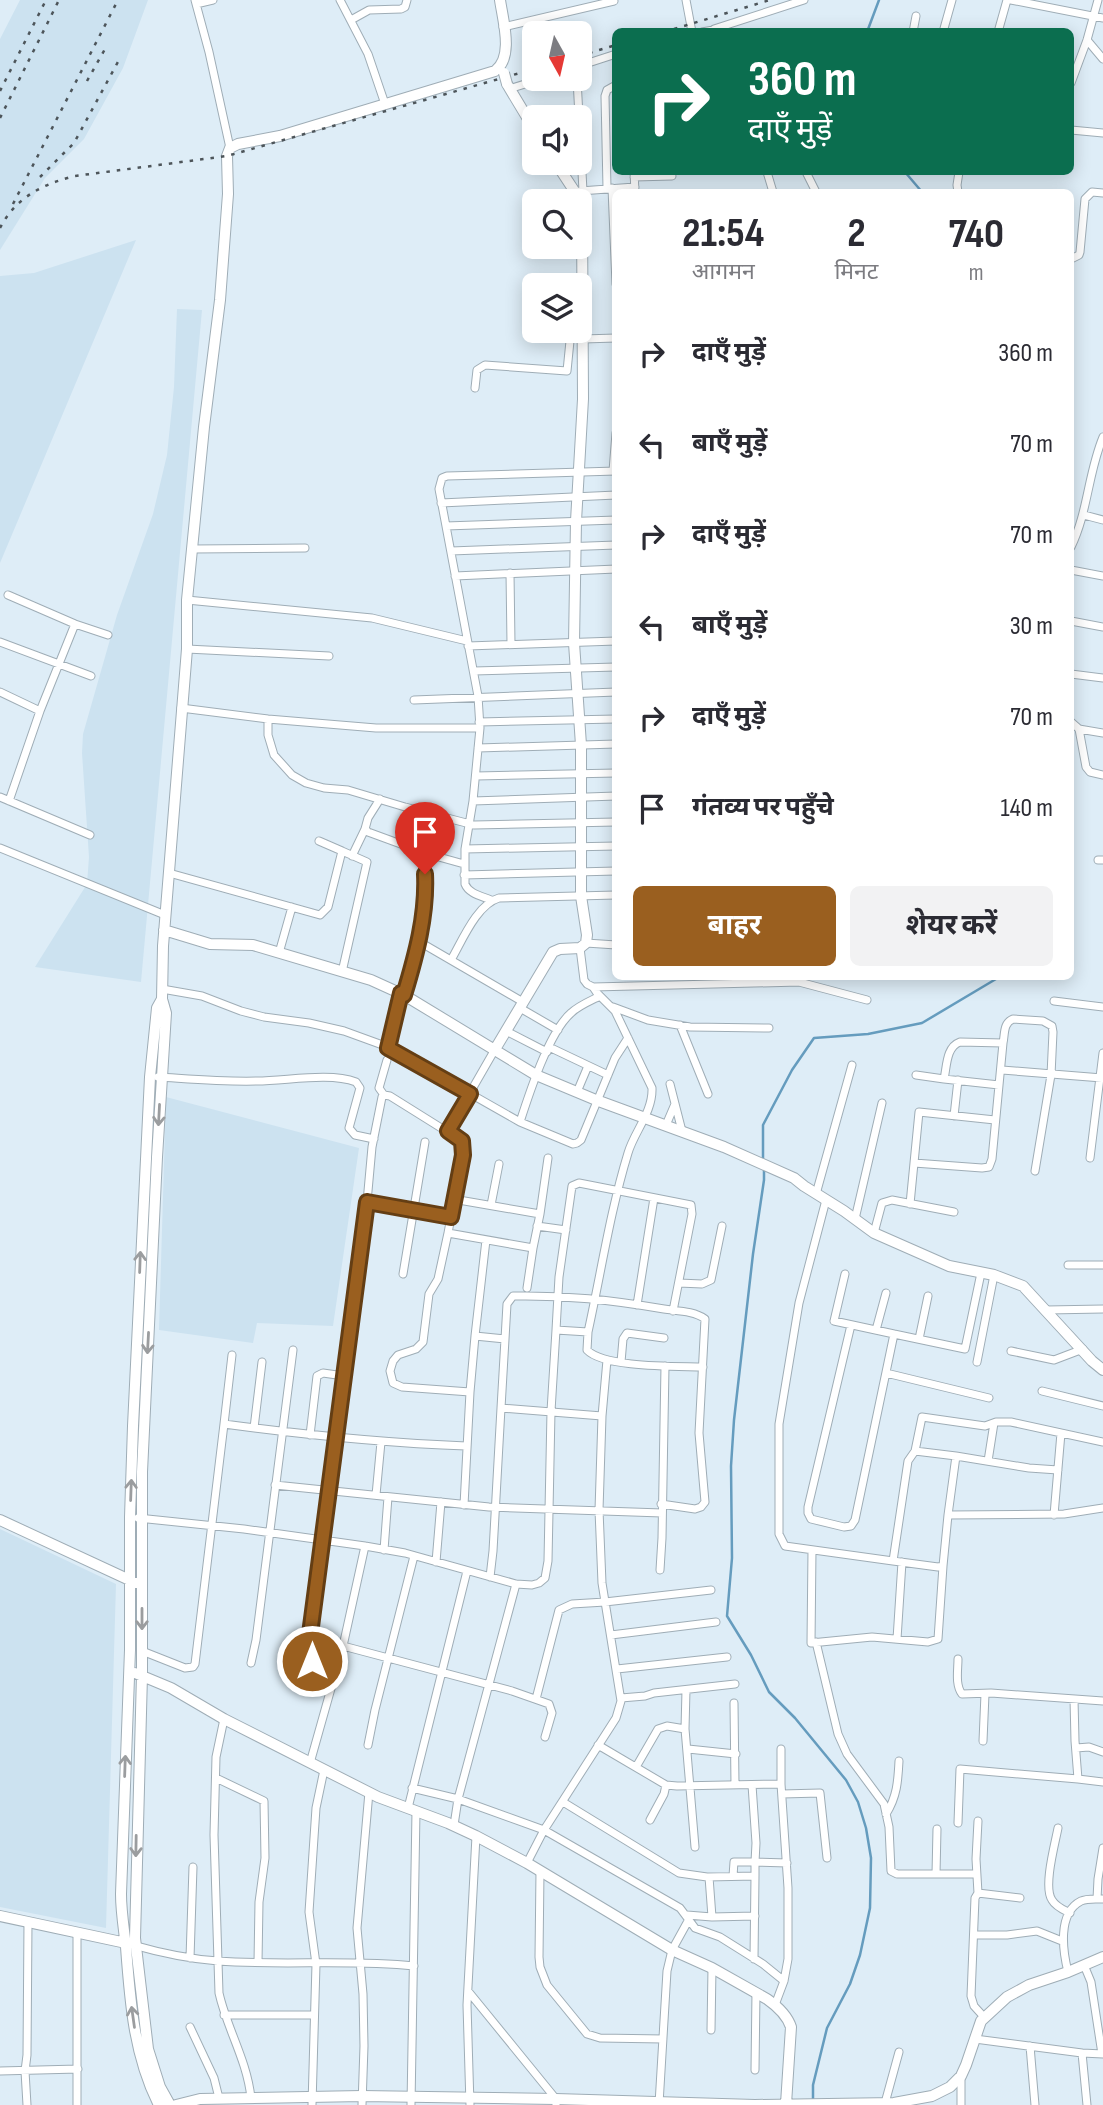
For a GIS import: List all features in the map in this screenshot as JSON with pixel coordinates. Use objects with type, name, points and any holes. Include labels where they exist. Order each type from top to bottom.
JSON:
[{"type":"street","points":[[170,2105],[160,2087],[148,2049],[130,1945],[121,1917],[121,1894],[131,1580],[156,1077],[166,1013],[162,994],[164,930],[187,649],[187,600],[220,300],[228,194],[226,156],[230,148],[196,2],[213,0]]},
{"type":"street","points":[[340,0],[368,54],[385,104]]},
{"type":"street","points":[[351,20],[369,10],[401,9],[405,7],[407,0]]},
{"type":"street","points":[[500,0],[506,51],[505,78]]},
{"type":"street","points":[[686,0],[691,28]]},
{"type":"street","points":[[724,28],[804,0]]},
{"type":"street","points":[[944,28],[952,0]]},
{"type":"street","points":[[999,28],[1009,0],[1103,18]]},
{"type":"street","points":[[1074,74],[1098,0]]},
{"type":"street","points":[[503,27],[614,1]]},
{"type":"street","points":[[914,28],[916,16]]},
{"type":"street","points":[[1087,40],[1103,60]]},
{"type":"street","points":[[592,62],[612,55]]},
{"type":"street","points":[[230,148],[280,136],[495,71],[505,78],[522,107]]},
{"type":"street","points":[[505,78],[522,78]]},
{"type":"street","points":[[612,87],[607,90],[605,96],[612,220]]},
{"type":"street","points":[[1074,130],[1103,134]]},
{"type":"street","points":[[653,175],[672,176]]},
{"type":"street","points":[[592,193],[610,188],[622,189]]},
{"type":"street","points":[[1074,258],[1080,252],[1085,199],[1092,192],[1103,193]]},
{"type":"street","points":[[592,339],[612,338]]},
{"type":"street","points":[[475,388],[477,370],[485,365],[568,371],[570,343]]},
{"type":"street","points":[[583,343],[574,643],[580,720],[581,896],[587,935],[583,946],[584,980],[612,1007],[652,1088],[653,1096],[629,1149],[617,1190],[588,1332],[587,1350],[590,1354],[607,1360],[702,1367]]},
{"type":"street","points":[[1074,540],[1084,515],[1092,473],[1103,437]]},
{"type":"street","points":[[491,900],[467,888],[464,876],[480,725],[474,671],[441,503],[440,483],[442,478],[447,476],[612,471]]},
{"type":"street","points":[[441,503],[612,495]]},
{"type":"street","points":[[1084,515],[1103,520]]},
{"type":"street","points":[[446,526],[612,520]]},
{"type":"street","points":[[451,551],[612,545]]},
{"type":"street","points":[[192,548],[305,548]]},
{"type":"street","points":[[455,576],[612,569]]},
{"type":"street","points":[[1074,571],[1103,576]]},
{"type":"street","points":[[510,573],[511,645]]},
{"type":"street","points":[[8,595],[108,635]]},
{"type":"street","points":[[187,600],[372,618],[467,643],[511,645],[612,641]]},
{"type":"street","points":[[1074,622],[1103,627]]},
{"type":"street","points":[[9,801],[40,711],[75,624]]},
{"type":"street","points":[[0,642],[91,676]]},
{"type":"street","points":[[187,649],[328,656]]},
{"type":"street","points":[[474,671],[612,667]]},
{"type":"street","points":[[1074,674],[1103,678]]},
{"type":"street","points":[[0,692],[40,711]]},
{"type":"street","points":[[414,699],[612,692]]},
{"type":"street","points":[[181,708],[376,729],[612,719]]},
{"type":"street","points":[[268,719],[270,744],[274,755],[292,775],[306,783],[348,790],[482,825],[612,822]]},
{"type":"street","points":[[1074,725],[1079,729],[1103,733]]},
{"type":"street","points":[[1079,729],[1086,767],[1090,772],[1103,775]]},
{"type":"street","points":[[478,748],[612,744]]},
{"type":"street","points":[[476,776],[612,772]]},
{"type":"street","points":[[473,801],[612,796]]},
{"type":"street","points":[[0,797],[90,835]]},
{"type":"street","points":[[352,856],[368,818],[380,799]]},
{"type":"street","points":[[365,828],[368,832],[428,854],[464,864]]},
{"type":"street","points":[[319,841],[367,862],[342,972]]},
{"type":"street","points":[[466,849],[612,846]]},
{"type":"street","points":[[0,848],[165,915]]},
{"type":"street","points":[[169,873],[320,915],[328,908],[342,851]]},
{"type":"street","points":[[388,1048],[418,941],[426,901],[425,874],[428,854]]},
{"type":"street","points":[[464,876],[612,871]]},
{"type":"street","points":[[451,960],[479,912],[491,900],[612,895]]},
{"type":"street","points":[[279,953],[292,907]]},
{"type":"street","points":[[164,930],[210,944],[253,945],[371,980],[402,994],[536,1075],[710,1142],[794,1178],[874,1233],[949,1266],[994,1275],[1023,1286],[1103,1370]]},
{"type":"street","points":[[418,941],[522,1005],[558,1031]]},
{"type":"street","points":[[448,1131],[553,952],[560,948],[612,945]]},
{"type":"street","points":[[593,987],[704,980],[799,982],[867,1000]]},
{"type":"street","points":[[162,994],[202,996],[264,1017],[344,1031],[388,1048],[520,1122],[573,1144],[581,1140],[596,1100],[628,1038]]},
{"type":"street","points":[[520,1122],[536,1075],[558,1031],[573,1011],[600,996]]},
{"type":"street","points":[[1054,1001],[1103,1007]]},
{"type":"street","points":[[612,1007],[648,1020],[680,1025],[769,1028]]},
{"type":"street","points":[[914,1163],[989,1167],[1006,1026],[1009,1021],[1044,1021],[1053,1031],[1051,1074],[1035,1171]]},
{"type":"street","points":[[680,1025],[708,1094]]},
{"type":"street","points":[[506,1031],[608,1075]]},
{"type":"street","points":[[944,1079],[950,1049],[954,1044],[1003,1043]]},
{"type":"street","points":[[1090,1158],[1103,1053]]},
{"type":"street","points":[[384,1096],[379,1088],[387,1060]]},
{"type":"street","points":[[852,1065],[818,1195],[779,1424],[779,1534],[785,1546],[943,1566]]},
{"type":"street","points":[[577,1092],[588,1066]]},
{"type":"street","points":[[1002,1070],[1101,1078]]},
{"type":"street","points":[[916,1075],[999,1086]]},
{"type":"street","points":[[156,1077],[257,1081],[350,1080],[356,1082],[360,1088],[349,1128],[355,1135],[374,1139]]},
{"type":"street","points":[[954,1116],[957,1080]]},
{"type":"street","points":[[670,1084],[682,1131]]},
{"type":"street","points":[[384,1096],[390,1096],[448,1131],[462,1141],[463,1148],[449,1233],[438,1279],[429,1294],[423,1342],[416,1349],[398,1355],[393,1361],[391,1378],[393,1383],[410,1388],[470,1392]]},
{"type":"street","points":[[335,1671],[315,1665],[312,1661],[310,1634],[374,1139],[384,1096]]},
{"type":"street","points":[[855,1219],[882,1103]]},
{"type":"street","points":[[666,1125],[675,1104]]},
{"type":"street","points":[[911,1204],[919,1112],[995,1121]]},
{"type":"street","points":[[403,1275],[425,1142]]},
{"type":"street","points":[[527,1288],[548,1158]]},
{"type":"street","points":[[491,1206],[499,1164]]},
{"type":"street","points":[[136,1518],[269,1532],[365,1546],[414,1556],[516,1584],[539,1583],[545,1578],[548,1561],[555,1330],[572,1186],[575,1184],[617,1190],[687,1203],[692,1208],[674,1311]]},
{"type":"street","points":[[637,1304],[654,1198]]},
{"type":"street","points":[[453,1199],[540,1214]]},
{"type":"street","points":[[874,1233],[882,1203],[892,1200],[954,1212]]},
{"type":"street","points":[[367,1202],[451,1217]]},
{"type":"street","points":[[537,1226],[566,1230]]},
{"type":"street","points":[[679,1283],[702,1284],[711,1280],[722,1226]]},
{"type":"street","points":[[449,1233],[533,1248]]},
{"type":"street","points":[[464,1505],[470,1392],[486,1240]]},
{"type":"street","points":[[1068,1265],[1103,1265]]},
{"type":"street","points":[[845,1274],[834,1321],[965,1349],[981,1273]]},
{"type":"street","points":[[977,1362],[994,1275]]},
{"type":"street","points":[[876,1330],[886,1293]]},
{"type":"street","points":[[976,1294],[990,1297]]},
{"type":"street","points":[[275,1485],[495,1507],[598,1510],[701,1507],[705,1502],[699,1433],[705,1319],[701,1316],[595,1298],[513,1296],[507,1304],[495,1507],[493,1551],[490,1577]]},
{"type":"street","points":[[919,1339],[928,1296]]},
{"type":"street","points":[[1047,1310],[1103,1309]]},
{"type":"street","points":[[851,1325],[807,1507],[811,1519],[844,1527],[851,1526],[855,1520],[894,1334]]},
{"type":"street","points":[[555,1330],[588,1332]]},
{"type":"street","points":[[621,1362],[623,1339],[627,1333],[664,1338]]},
{"type":"street","points":[[475,1336],[505,1339]]},
{"type":"street","points":[[1011,1352],[1054,1360],[1083,1349]]},
{"type":"street","points":[[251,1663],[257,1640],[293,1350]]},
{"type":"street","points":[[142,1651],[186,1668],[193,1667],[213,1526],[232,1355]]},
{"type":"street","points":[[527,1863],[544,1830],[615,1718],[621,1698],[602,1583],[598,1510],[601,1416],[607,1360]]},
{"type":"street","points":[[254,1428],[261,1362]]},
{"type":"street","points":[[660,1570],[665,1366]]},
{"type":"street","points":[[310,1435],[317,1376],[323,1373],[344,1376]]},
{"type":"street","points":[[886,1373],[989,1398]]},
{"type":"street","points":[[1042,1391],[1103,1406]]},
{"type":"street","points":[[501,1408],[601,1416]]},
{"type":"street","points":[[893,1561],[908,1461],[915,1451],[922,1417],[985,1426],[1011,1422],[1103,1442]]},
{"type":"street","points":[[988,1461],[993,1423]]},
{"type":"street","points":[[224,1424],[336,1439],[467,1446]]},
{"type":"street","points":[[1054,1515],[1061,1433]]},
{"type":"street","points":[[376,1495],[381,1442]]},
{"type":"street","points":[[915,1451],[1058,1470]]},
{"type":"street","points":[[812,1550],[811,1643],[872,1637],[928,1642],[938,1639],[948,1515],[956,1456]]},
{"type":"street","points":[[384,1550],[388,1497]]},
{"type":"street","points":[[436,1562],[441,1502]]},
{"type":"street","points":[[948,1515],[1054,1515],[1103,1508]]},
{"type":"street","points":[[136,1518],[142,1586],[142,1675],[128,1982],[135,2038],[149,2084],[159,2105]]},
{"type":"street","points":[[0,1520],[142,1586]]},
{"type":"street","points":[[310,1763],[343,1646],[365,1546]]},
{"type":"street","points":[[368,1745],[414,1556]]},
{"type":"street","points":[[897,1639],[902,1562]]},
{"type":"street","points":[[411,2101],[414,1966],[412,1788],[467,1572]]},
{"type":"street","points":[[454,1825],[458,1799],[516,1584]]},
{"type":"street","points":[[536,1699],[559,1610],[572,1604],[711,1590]]},
{"type":"street","points":[[611,1635],[716,1622]]},
{"type":"street","points":[[816,1642],[838,1734],[847,1754],[884,1804],[891,1871],[897,1874],[976,1874]]},
{"type":"street","points":[[343,1646],[489,1684],[549,1704],[552,1713],[545,1737]]},
{"type":"street","points":[[617,1669],[727,1657]]},
{"type":"street","points":[[958,1659],[959,1691],[962,1694],[1103,1701]]},
{"type":"street","points":[[130,1671],[171,1688],[224,1719],[369,1792],[476,1836],[527,1863],[671,1950],[756,1992],[775,2005],[790,2022],[789,2104]]},
{"type":"street","points":[[621,1698],[735,1684]]},
{"type":"street","points":[[686,1690],[685,1729],[695,1847]]},
{"type":"street","points":[[983,1741],[985,1694]]},
{"type":"street","points":[[1074,1699],[1074,1741],[1079,1779]]},
{"type":"street","points":[[734,1703],[735,1785]]},
{"type":"street","points":[[224,1719],[216,1757],[215,1778],[219,1993],[223,2015],[244,2063],[255,2100]]},
{"type":"street","points":[[636,1767],[658,1729],[667,1726],[685,1729]]},
{"type":"street","points":[[598,1745],[666,1785],[781,1784]]},
{"type":"street","points":[[1076,1748],[1089,1747],[1103,1752]]},
{"type":"street","points":[[688,1749],[736,1754]]},
{"type":"street","points":[[775,2005],[785,1981],[788,1959],[787,1863],[781,1749]]},
{"type":"street","points":[[886,1815],[896,1794],[899,1761]]},
{"type":"street","points":[[958,1823],[960,1769],[1103,1782]]},
{"type":"street","points":[[312,2101],[316,1964],[309,1912],[316,1808],[324,1770]]},
{"type":"street","points":[[215,1778],[264,1801],[265,1858],[259,1902],[258,1962]]},
{"type":"street","points":[[650,1820],[666,1785]]},
{"type":"street","points":[[752,1785],[756,1843],[754,1959]]},
{"type":"street","points":[[412,1788],[458,1799],[544,1830],[680,1908],[699,1931],[720,1937],[785,1981]]},
{"type":"street","points":[[362,2101],[364,2046],[357,1928],[369,1792]]},
{"type":"street","points":[[782,1794],[820,1793],[827,1858]]},
{"type":"street","points":[[562,1802],[672,1870],[687,1875],[709,1877],[755,1876]]},
{"type":"street","points":[[978,1821],[978,1893],[975,1898],[971,1996],[974,2006],[984,2017]]},
{"type":"street","points":[[1058,1828],[1049,1886],[1050,1899],[1070,1913]]},
{"type":"street","points":[[936,1874],[937,1829]]},
{"type":"street","points":[[470,2101],[467,1991],[476,1836]]},
{"type":"street","points":[[1068,1972],[1062,1941],[1073,1907],[1083,1900],[1100,1899],[1103,1847]]},
{"type":"street","points":[[733,1877],[734,1862],[787,1863]]},
{"type":"street","points":[[190,1958],[193,1867]]},
{"type":"street","points":[[540,1871],[538,1958],[547,1984],[587,2034],[600,2038],[663,2039]]},
{"type":"street","points":[[709,1877],[712,1917]]},
{"type":"street","points":[[978,1893],[1020,1898]]},
{"type":"street","points":[[0,1916],[190,1958],[414,1966]]},
{"type":"street","points":[[687,1918],[755,1916]]},
{"type":"street","points":[[659,2104],[667,1971],[671,1950],[687,1918]]},
{"type":"street","points":[[27,1922],[27,2105]]},
{"type":"street","points":[[77,1931],[77,2105]]},
{"type":"street","points":[[975,1935],[1037,1931],[1062,1941]]},
{"type":"street","points":[[961,2105],[961,2076],[984,2017],[1007,1997],[1030,1984],[1103,1957]]},
{"type":"street","points":[[975,2039],[1102,2054],[1091,1982],[1084,1965]]},
{"type":"street","points":[[711,2030],[712,1968]]},
{"type":"street","points":[[467,1991],[556,2102]]},
{"type":"street","points":[[755,2070],[756,1992]]},
{"type":"street","points":[[223,2015],[314,2015]]},
{"type":"street","points":[[190,2027],[214,2078],[219,2098]]},
{"type":"street","points":[[1030,2046],[1035,2105]]},
{"type":"street","points":[[885,2103],[899,2052]]},
{"type":"street","points":[[1082,2053],[1087,2105]]},
{"type":"street","points":[[0,2071],[78,2069]]},
{"type":"street","points":[[176,2105],[219,2098],[759,2105],[885,2103],[932,2096],[950,2087],[961,2076]]},
{"type":"shaded area","points":[[20,0],[148,0],[123,68],[84,139],[45,178],[0,250],[0,39]]},
{"type":"shaded area","points":[[136,240],[0,563],[0,276],[34,273]]},
{"type":"shaded area","points":[[177,309],[202,310],[141,982],[35,967],[87,884],[89,857],[83,734],[117,615],[153,514],[167,455],[174,387]]},
{"type":"shaded area","points":[[166,1097],[359,1148],[333,1326],[257,1323],[253,1343],[159,1330]]},
{"type":"shaded area","points":[[0,1529],[116,1584],[106,1928],[0,1907]]},
{"type":"waterway","points":[[868,28],[879,0]]},
{"type":"waterway","points":[[908,175],[919,189]]},
{"type":"waterway","points":[[763,1160],[763,1125],[792,1070],[814,1038],[868,1034],[922,1023],[994,980]]},
{"type":"waterway","points":[[764,1170],[734,1420],[731,1466],[732,1558],[727,1616],[751,1655],[769,1692],[795,1718],[846,1780],[858,1802],[871,1858],[870,1908],[860,1955],[850,1984],[827,2028],[813,2085],[813,2100]]},
{"type":"railway","points":[[0,91],[46,0]]},
{"type":"railway","points":[[0,118],[59,0]]},
{"type":"railway","points":[[13,204],[118,0]]},
{"type":"railway","points":[[677,28],[770,0]]},
{"type":"railway","points":[[592,52],[612,46]]},
{"type":"railway","points":[[87,81],[105,49]]},
{"type":"railway","points":[[40,177],[74,143],[119,60]]},
{"type":"railway","points":[[0,228],[22,200],[63,179],[227,156],[522,72]]},
{"type":"route","points":[[312,1661],[310,1634],[367,1202],[451,1217],[463,1155],[462,1141],[448,1131],[470,1094],[388,1048],[401,993],[404,995],[414,964],[426,901],[425,874]]}]
